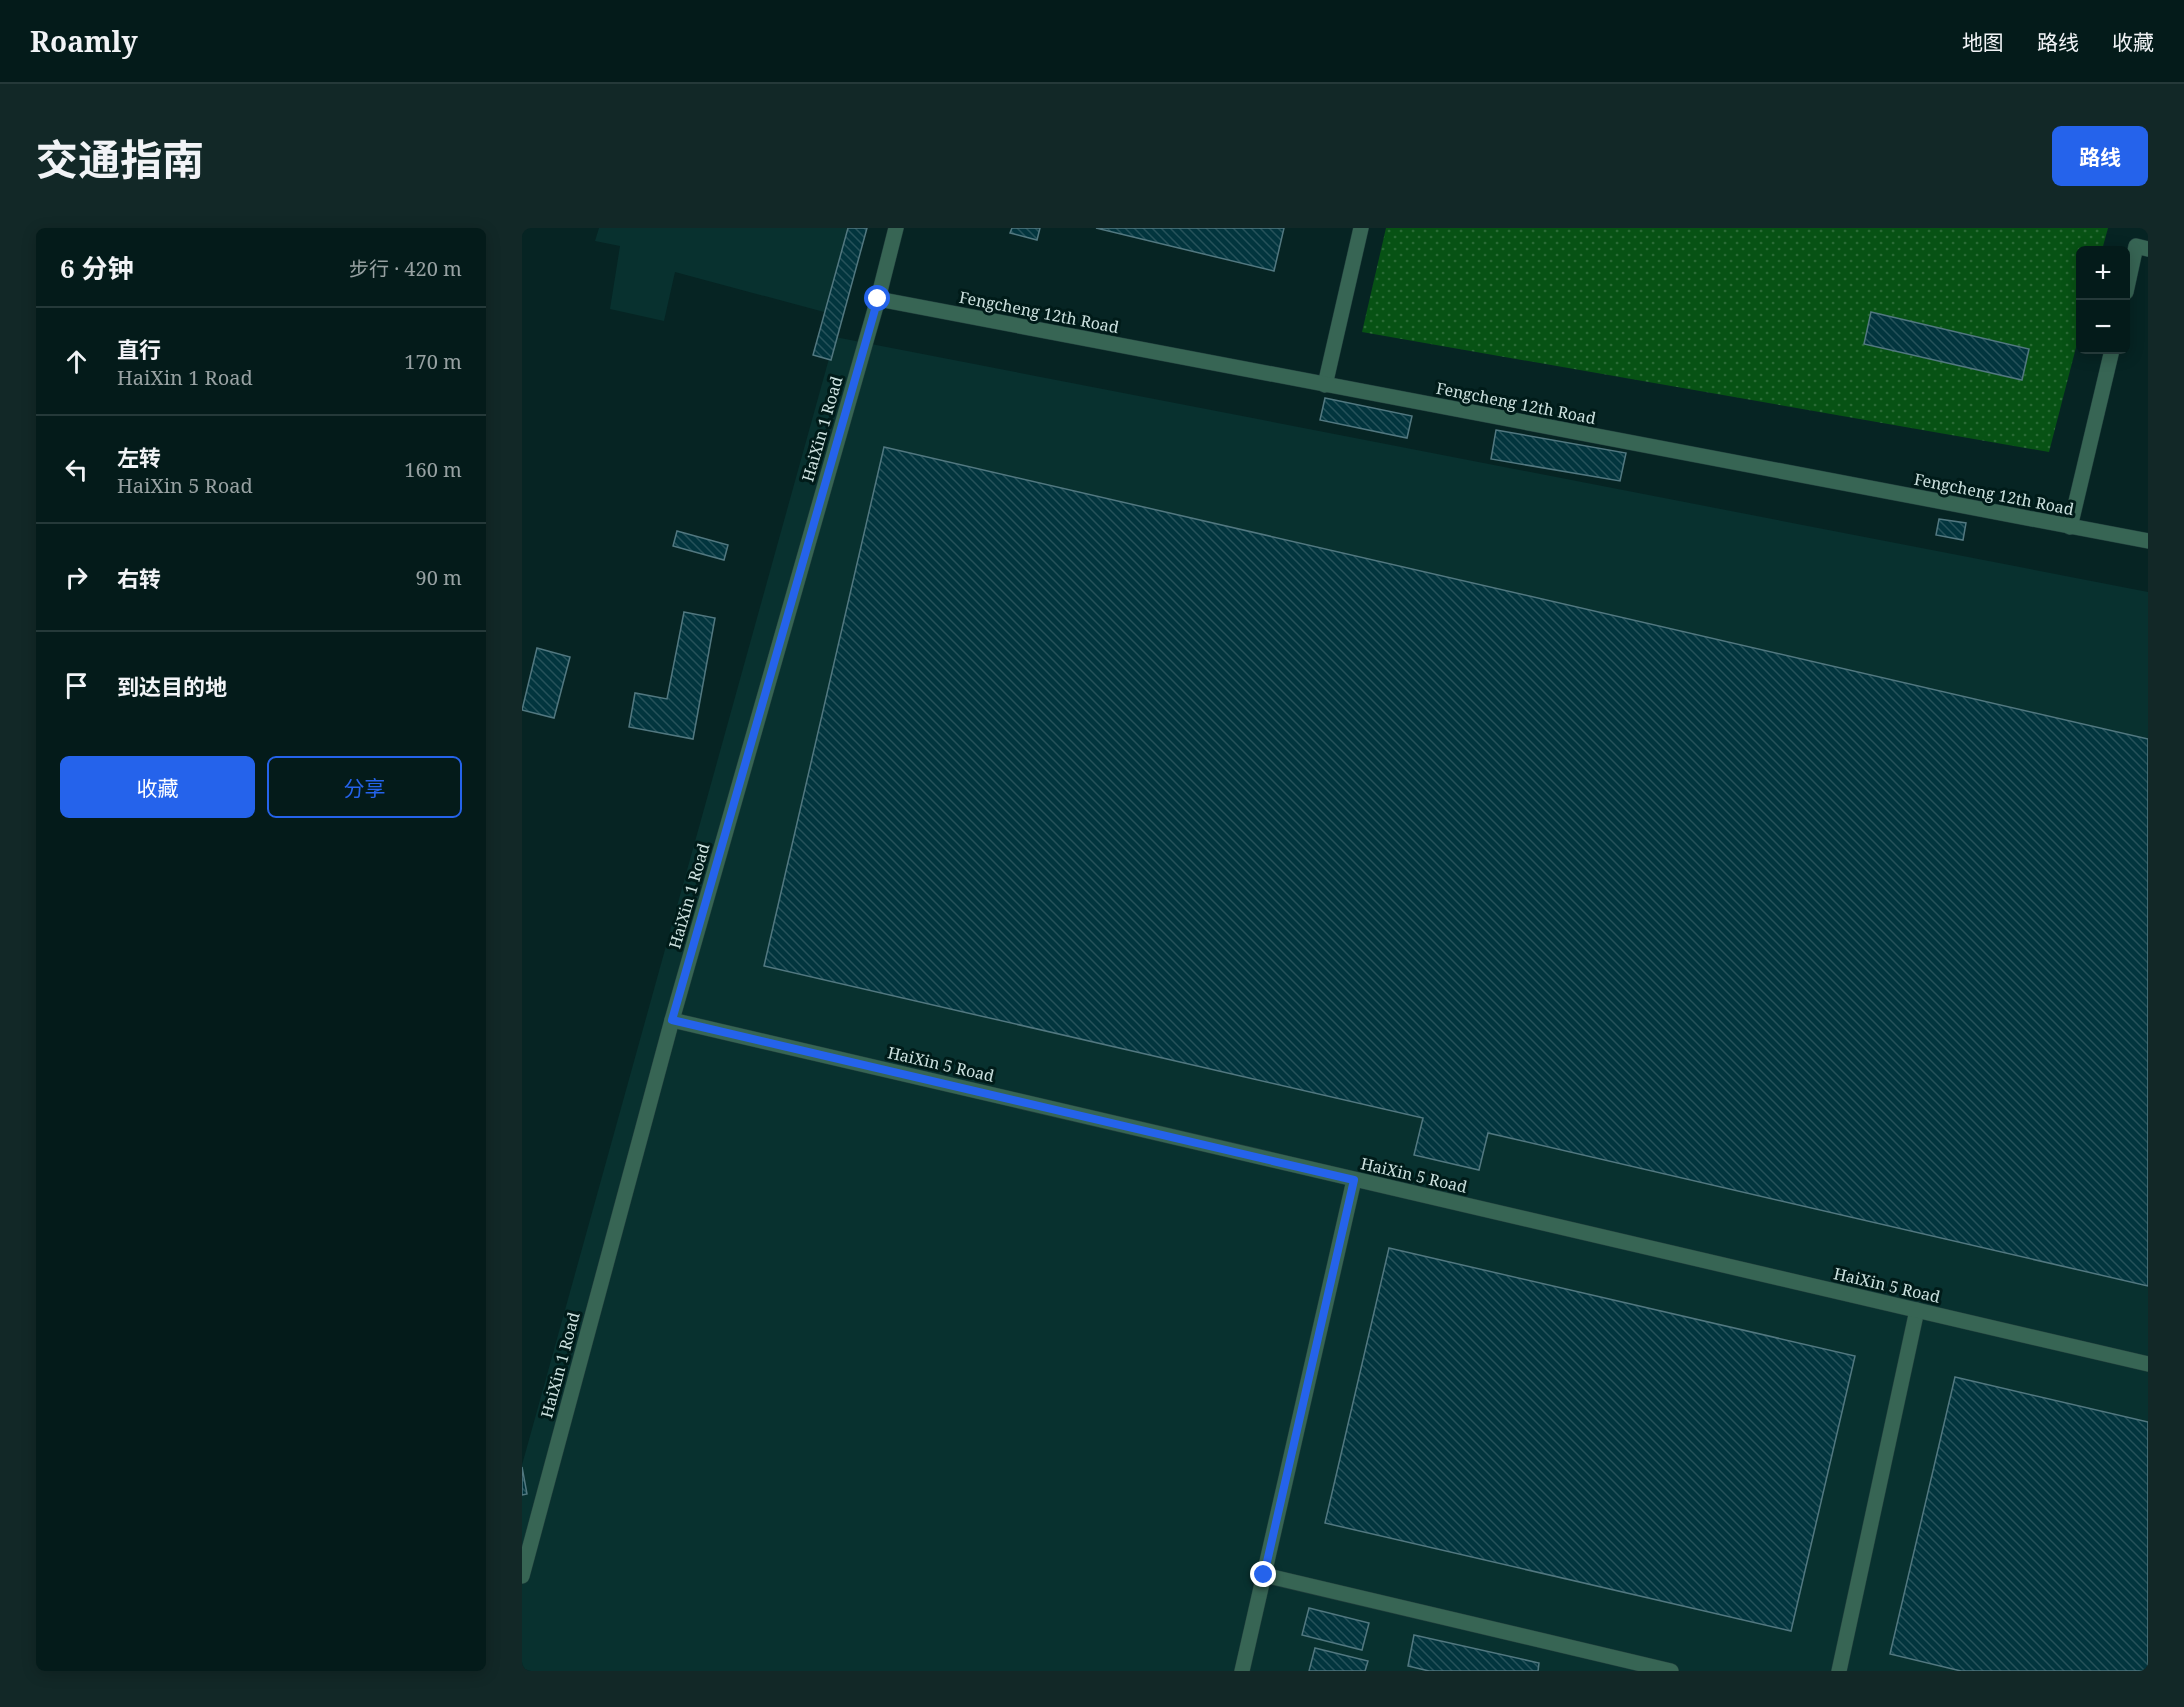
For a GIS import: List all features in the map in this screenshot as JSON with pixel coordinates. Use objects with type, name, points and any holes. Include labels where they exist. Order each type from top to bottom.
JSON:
[{"type":"street","name":"HaiXin 1 Road","points":[[522,1576],[672,1020],[878,299],[896,228]]},
{"type":"street","points":[[1325,385],[1361,228]]},
{"type":"street","points":[[2130,274],[2136,246],[2148,249]]},
{"type":"street","name":"Fengcheng 12th Road","points":[[878,299],[2148,541]]},
{"type":"street","points":[[2070,527],[2111,354]]},
{"type":"street","name":"HaiXin 5 Road","points":[[672,1020],[2148,1364]]},
{"type":"street","points":[[1242,1671],[1354,1180]]},
{"type":"street","points":[[1839,1671],[1917,1311]]},
{"type":"street","points":[[1264,1575],[1671,1671]]},
{"type":"shaded area","points":[[599,228],[862,228],[839,316],[675,272],[664,321],[610,309],[620,246],[595,241]]},
{"type":"shaded area","points":[[835,337],[2148,592],[2148,1671],[522,1671],[522,1465]]},
{"type":"green space","points":[[1386,228],[2108,228],[2103,246],[2076,246],[2076,347],[2049,452],[1362,332]]},
{"type":"building","points":[[848,228],[867,228],[831,360],[813,355]]},
{"type":"building","points":[[1012,228],[1040,228],[1037,240],[1010,233]]},
{"type":"building","points":[[1096,228],[1284,228],[1274,271]]},
{"type":"building","points":[[1871,312],[2029,349],[2022,380],[1864,344]]},
{"type":"building","points":[[1325,398],[1412,416],[1407,438],[1320,420]]},
{"type":"building","points":[[1496,430],[1626,453],[1620,481],[1491,459]]},
{"type":"building","points":[[884,447],[2148,739],[2148,1286],[1488,1133],[1479,1170],[1414,1155],[1423,1118],[764,966]]},
{"type":"building","points":[[1939,519],[1966,523],[1963,540],[1936,535]]},
{"type":"building","points":[[677,531],[728,545],[724,560],[673,546]]},
{"type":"building","points":[[684,612],[715,618],[693,739],[629,727],[635,693],[667,699]]},
{"type":"building","points":[[537,648],[570,657],[554,718],[522,710]]},
{"type":"building","points":[[1389,1248],[1855,1356],[1791,1631],[1325,1523]]},
{"type":"building","points":[[1955,1377],[2148,1422],[2148,1671],[1961,1671],[1890,1654]]},
{"type":"building","points":[[522,1467],[527,1494],[522,1495]]},
{"type":"building","points":[[1309,1608],[1369,1623],[1362,1650],[1302,1635]]},
{"type":"building","points":[[1414,1635],[1539,1663],[1538,1671],[1429,1671],[1408,1666]]},
{"type":"building","points":[[1315,1648],[1368,1661],[1365,1671],[1309,1671]]},
{"type":"route","points":[[878,299],[672,1020],[1354,1180],[1264,1575]]}]
